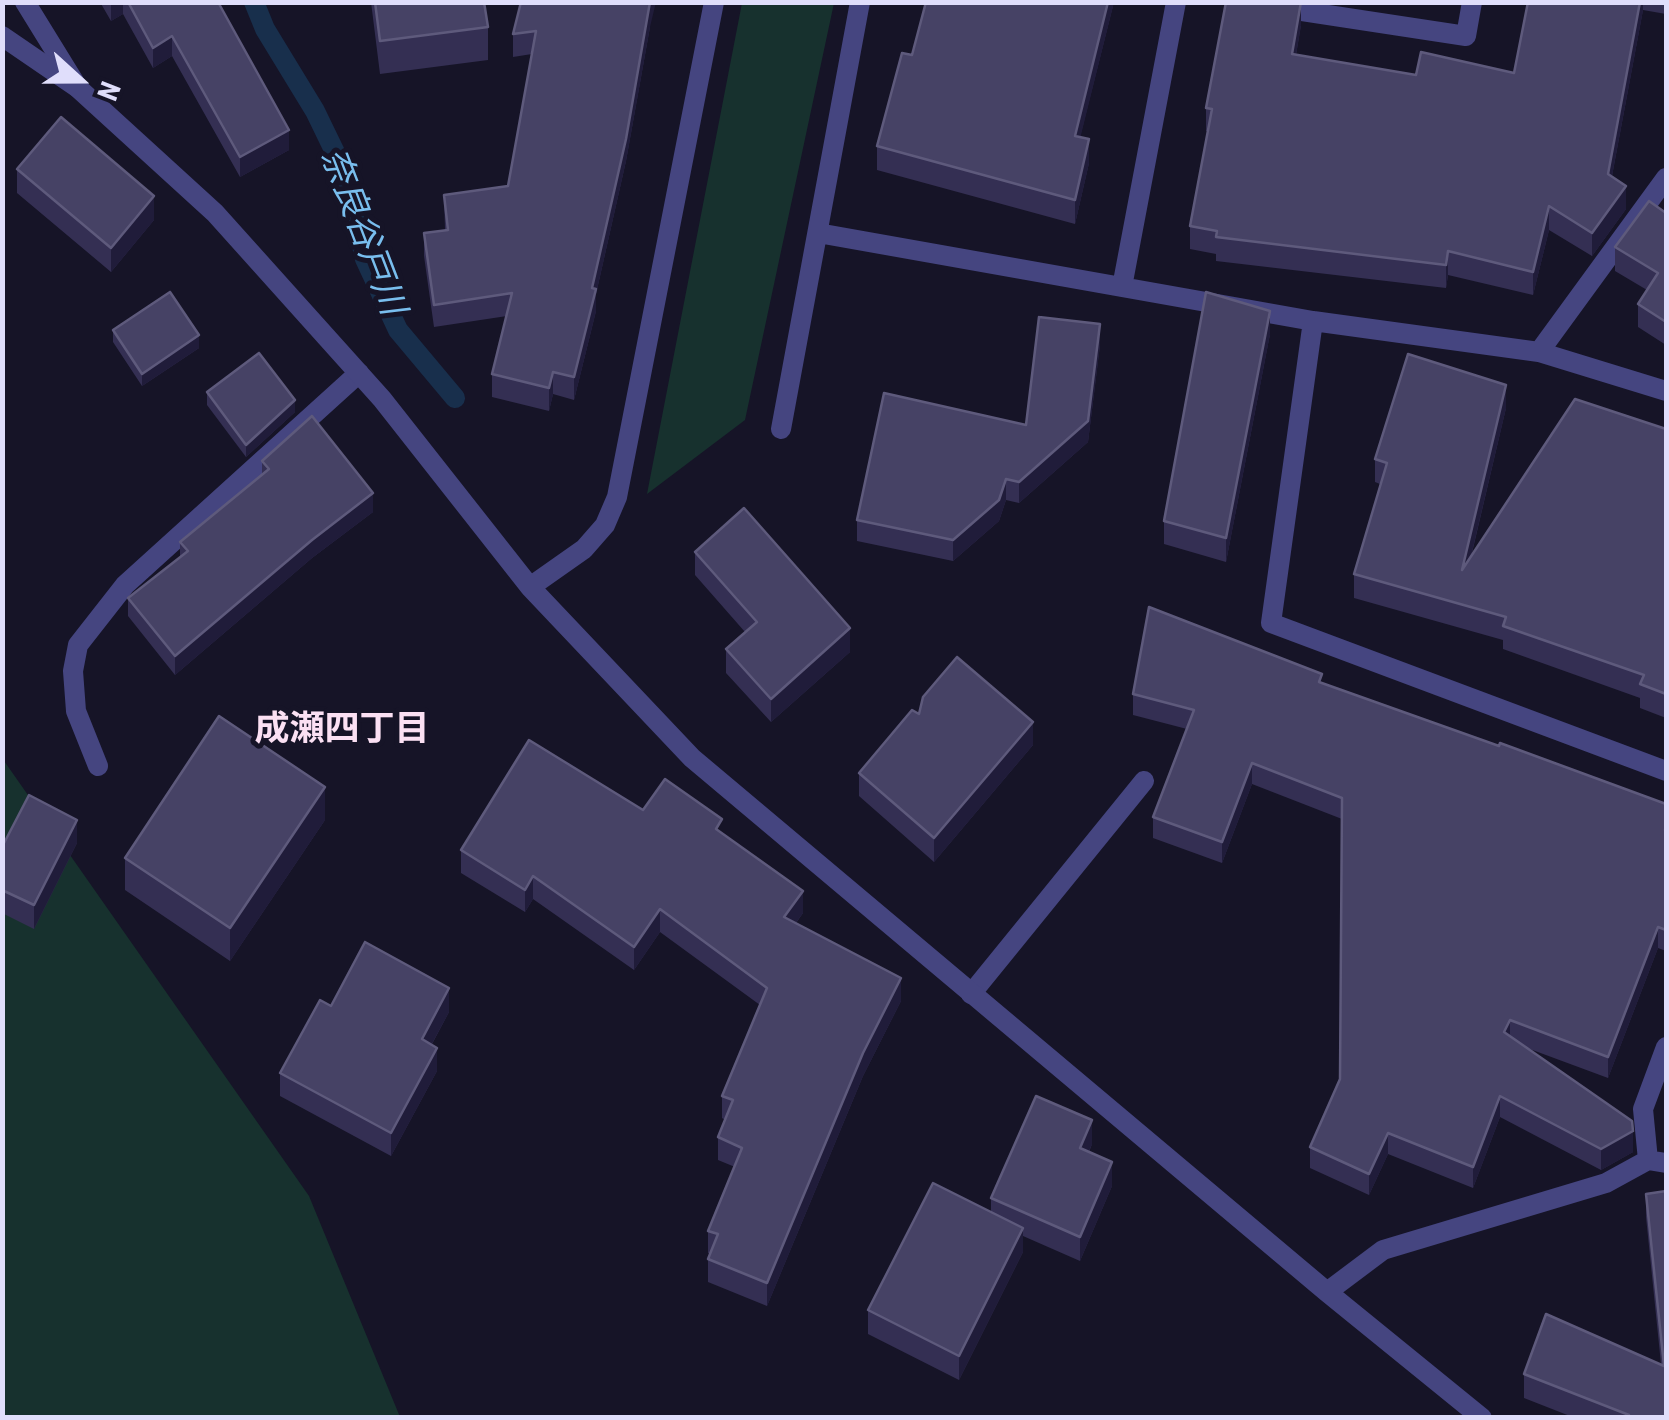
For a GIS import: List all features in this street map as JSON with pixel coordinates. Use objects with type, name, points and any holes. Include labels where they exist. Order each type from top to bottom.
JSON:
[{"type":"street","points":[[25,2],[78,88]]},
{"type":"street","points":[[530,586],[584,550],[605,525],[617,496],[714,2]]},
{"type":"street","points":[[781,429],[860,2]]},
{"type":"street","points":[[1122,287],[1176,2]]},
{"type":"street","points":[[1243,2],[1466,36],[1472,2]]},
{"type":"street","points":[[2,36],[78,88],[214,214],[359,373],[530,586],[692,758],[1482,1418]]},
{"type":"street","points":[[1539,352],[1666,178]]},
{"type":"street","points":[[818,233],[1313,321],[1539,352],[1666,391]]},
{"type":"street","points":[[1313,321],[1271,623],[1666,770]]},
{"type":"street","points":[[98,766],[76,711],[72,671],[78,646],[125,585],[359,373]]},
{"type":"street","points":[[971,994],[1144,781]]},
{"type":"street","points":[[1327,1292],[1383,1250],[1606,1183],[1657,1161],[1643,1109],[1666,1047]]},
{"type":"green space","points":[[742,3],[834,3],[745,420],[647,494]]},
{"type":"green space","points":[[2,758],[309,1196],[400,1417],[3,1417]]},
{"type":"building","points":[[128,2],[218,2],[289,130],[240,157],[172,36],[153,48]]},
{"type":"building","points":[[375,2],[484,2],[488,27],[380,41]]},
{"type":"building","points":[[521,2],[650,2],[626,139],[592,288],[596,289],[574,377],[553,372],[549,388],[492,374],[512,293],[434,305],[424,233],[448,230],[444,195],[508,186],[536,31],[513,34]]},
{"type":"building","points":[[926,2],[1108,2],[1075,136],[1089,139],[1075,200],[877,146],[902,53],[912,55]]},
{"type":"building","points":[[1226,2],[1301,2],[1292,54],[1416,75],[1421,52],[1514,73],[1528,2],[1640,2],[1608,174],[1626,186],[1592,233],[1549,206],[1533,272],[1448,251],[1446,265],[1216,237],[1217,231],[1190,226],[1212,109],[1206,108]]},
{"type":"building","points":[[61,117],[154,196],[111,248],[17,169]]},
{"type":"building","points":[[1649,201],[1666,213],[1666,322],[1638,304],[1658,273],[1615,247]]},
{"type":"building","points":[[170,292],[199,335],[142,374],[113,330]]},
{"type":"building","points":[[1206,292],[1270,311],[1226,538],[1164,521]]},
{"type":"building","points":[[1039,317],[1100,324],[1088,421],[1019,482],[1006,479],[999,500],[953,540],[857,520],[884,393],[1026,425]]},
{"type":"building","points":[[259,353],[295,400],[246,445],[207,392]]},
{"type":"building","points":[[1408,354],[1506,385],[1462,570],[1575,399],[1666,429],[1666,694],[1640,684],[1644,675],[1503,626],[1506,617],[1354,574],[1387,463],[1375,459]]},
{"type":"building","points":[[312,416],[373,493],[175,656],[128,598],[188,551],[180,542],[269,469],[262,461]]},
{"type":"building","points":[[744,508],[850,628],[771,699],[726,649],[757,622],[695,552]]},
{"type":"building","points":[[1149,607],[1322,674],[1319,682],[1666,804],[1666,930],[1658,927],[1608,1057],[1510,1020],[1504,1032],[1632,1121],[1633,1131],[1601,1149],[1500,1096],[1473,1167],[1388,1133],[1369,1174],[1310,1147],[1340,1079],[1342,798],[1252,763],[1222,842],[1153,817],[1194,710],[1133,694]]},
{"type":"building","points":[[957,657],[1033,722],[934,838],[859,773],[912,710],[919,714],[923,697]]},
{"type":"building","points":[[219,716],[325,787],[230,928],[125,858]]},
{"type":"building","points":[[529,740],[643,810],[665,779],[722,819],[716,829],[803,891],[784,917],[901,978],[863,1053],[767,1283],[708,1259],[718,1234],[708,1231],[742,1148],[718,1137],[733,1100],[722,1096],[767,988],[660,909],[634,947],[533,876],[525,890],[461,850]]},
{"type":"building","points":[[29,795],[77,820],[34,905],[2,890],[2,847]]},
{"type":"building","points":[[365,942],[449,988],[422,1039],[437,1048],[391,1133],[280,1073],[320,1000],[331,1006]]},
{"type":"building","points":[[1036,1096],[1092,1120],[1080,1148],[1112,1162],[1080,1237],[991,1198]]},
{"type":"building","points":[[933,1183],[1023,1228],[959,1356],[868,1310]]},
{"type":"building","points":[[1666,1191],[1666,1418],[1628,1418],[1629,1415],[1524,1374],[1546,1314],[1664,1366],[1646,1194]]},
{"type":"waterway","name":"奈良谷戸川","points":[[254,2],[346,175],[365,259],[398,330],[455,398]]},
{"type":"district","name":"成瀬四丁目","points":[[342,731]]}]
